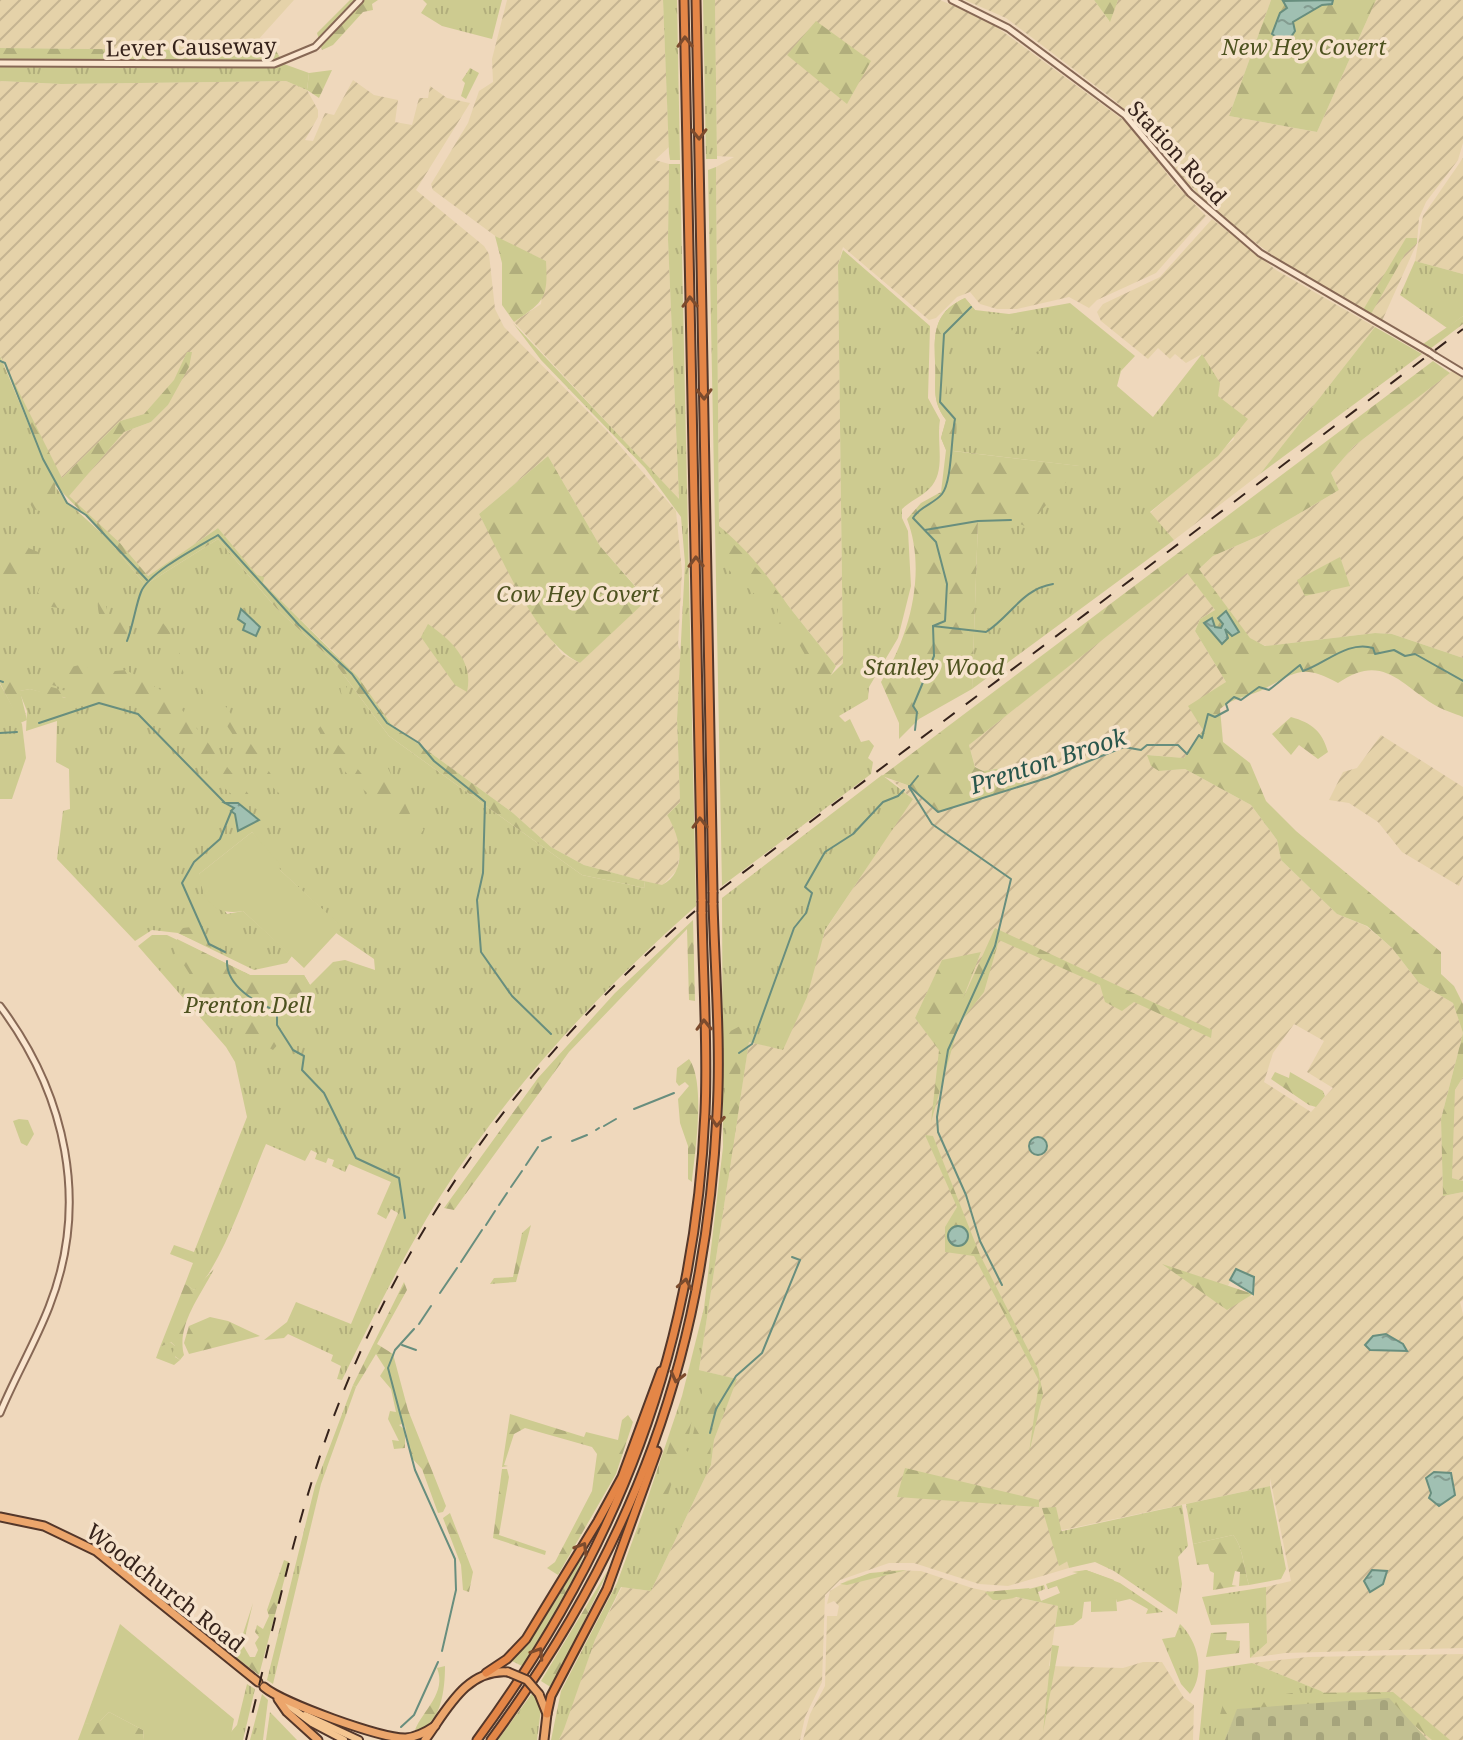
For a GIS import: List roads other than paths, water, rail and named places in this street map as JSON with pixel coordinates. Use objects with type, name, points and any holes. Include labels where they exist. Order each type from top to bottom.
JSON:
[{"type":"highway","points":[[477,1740],[569,1604],[612,1519],[647,1431],[677,1327],[690,1258],[705,1111],[684,0]]},
{"type":"highway","points":[[544,1740],[551,1696],[590,1626],[652,1471],[699,1290],[710,1210],[717,1112],[696,0]]},
{"type":"highway","points":[[425,1740],[463,1688],[507,1659],[526,1639],[598,1521],[622,1477],[677,1327]]},
{"type":"highway","points":[[491,1740],[545,1664],[605,1562],[639,1489],[665,1418]]},
{"type":"highway","name":"Woodchurch Road","points":[[0,1517],[44,1526],[96,1551],[277,1697]]},
{"type":"highway","points":[[486,1673],[508,1672],[527,1680],[539,1694],[547,1714]]},
{"type":"highway","points":[[277,1697],[399,1738],[421,1735],[435,1726]]},
{"type":"highway","points":[[277,1697],[287,1712],[318,1740]]},
{"type":"main road","name":"Woodchurch Road","points":[[277,1697],[344,1740]]},
{"type":"main road","name":"Woodchurch Road","points":[[295,1710],[359,1740]]},
{"type":"street","name":"Lever Causeway","points":[[0,63],[274,64],[315,47],[360,0]]},
{"type":"street","name":"Station Road","points":[[952,0],[1008,28],[1125,115],[1190,193],[1260,253],[1463,373]]},
{"type":"street","points":[[0,1006],[32,1053],[51,1094],[67,1163],[70,1207],[66,1248],[50,1307],[0,1413]]},
{"type":"water","points":[[1333,0],[1332,4],[1322,5],[1293,22],[1295,31],[1286,44],[1272,34],[1280,13],[1287,8],[1283,1]]},
{"type":"water","points":[[241,609],[260,627],[256,636],[243,630],[245,624],[238,619]]},
{"type":"water","points":[[1226,611],[1239,632],[1232,636],[1225,629],[1228,638],[1222,644],[1204,623],[1212,618],[1215,627],[1221,628],[1223,624],[1218,618]]},
{"type":"water","points":[[225,803],[238,803],[259,820],[238,831],[235,814],[231,811],[234,808]]},
{"type":"water","points":[[1034,1137],[1042,1137],[1047,1146],[1045,1153],[1034,1155],[1029,1150],[1029,1142]]},
{"type":"water","points":[[954,1226],[962,1226],[968,1236],[962,1246],[954,1246],[948,1240],[948,1232]]},
{"type":"water","points":[[1236,1269],[1254,1277],[1253,1294],[1230,1280]]},
{"type":"water","points":[[1386,1334],[1403,1344],[1407,1351],[1370,1350],[1365,1345],[1373,1336]]},
{"type":"water","points":[[1434,1472],[1451,1473],[1455,1495],[1439,1506],[1429,1498],[1431,1493],[1426,1478]]},
{"type":"water","points":[[1372,1570],[1387,1571],[1383,1584],[1370,1592],[1364,1581]]},
{"type":"waterway","points":[[933,626],[945,621],[947,584],[936,542],[913,518],[942,494],[948,480],[955,419],[940,402],[944,334],[971,307]]},
{"type":"waterway","points":[[0,361],[5,363],[43,459],[67,503],[86,515],[147,580]]},
{"type":"waterway","points":[[925,530],[978,521],[1011,520]]},
{"type":"waterway","points":[[127,641],[139,597],[146,584],[175,560],[218,535],[299,625],[352,674],[387,723],[419,743],[434,761],[485,802],[483,873],[477,900],[481,952],[512,996],[551,1034]]},
{"type":"waterway","points":[[915,730],[917,712],[913,706],[934,656],[933,626],[986,632],[1033,591],[1053,584]]},
{"type":"waterway","name":"Prenton Brook","points":[[909,786],[938,812],[1047,778],[1124,747],[1141,750],[1147,745],[1178,745],[1187,754],[1199,735],[1202,738],[1208,714],[1215,717],[1228,710],[1226,704],[1234,697],[1241,700],[1259,687],[1269,690],[1300,665],[1303,671],[1355,647],[1373,648],[1375,654],[1394,650],[1405,656],[1415,654],[1463,681]]},
{"type":"waterway","points":[[39,723],[99,703],[138,714],[225,803]]},
{"type":"waterway","points":[[0,733],[17,732]]},
{"type":"waterway","points":[[910,786],[918,776]]},
{"type":"waterway","points":[[909,787],[932,824],[1011,879],[995,946],[948,1050],[937,1117],[938,1132],[966,1195],[980,1241],[1002,1285]]},
{"type":"waterway","name":"Prenton Brook","points":[[739,1053],[752,1044],[794,928],[806,913],[812,893],[805,887],[825,852],[853,834],[883,802],[904,790]]},
{"type":"waterway","points":[[225,952],[209,944],[182,883],[194,862],[220,839],[231,812]]},
{"type":"waterway","points":[[227,961],[228,970],[237,986],[252,999],[277,1011],[277,1025],[293,1050],[304,1056],[302,1070],[324,1093],[356,1158],[399,1178],[405,1218]]},
{"type":"waterway","name":"Prenton Brook","points":[[634,1109],[674,1093]]},
{"type":"waterway","name":"Prenton Brook","points":[[604,1126],[616,1119]]},
{"type":"waterway","name":"Prenton Brook","points":[[572,1141],[587,1135]]},
{"type":"waterway","name":"Prenton Brook","points":[[542,1141],[551,1137]]},
{"type":"waterway","name":"Prenton Brook","points":[[526,1165],[538,1147]]},
{"type":"waterway","name":"Prenton Brook","points":[[511,1187],[522,1171]]},
{"type":"waterway","name":"Prenton Brook","points":[[499,1205],[507,1193]]},
{"type":"waterway","name":"Prenton Brook","points":[[486,1225],[495,1211]]},
{"type":"waterway","name":"Prenton Brook","points":[[461,1262],[482,1230]]},
{"type":"waterway","points":[[710,1433],[716,1409],[736,1376],[762,1353],[800,1260],[792,1257]]},
{"type":"waterway","name":"Prenton Brook","points":[[440,1293],[457,1268]]},
{"type":"waterway","name":"Prenton Brook","points":[[419,1324],[431,1306]]},
{"type":"waterway","name":"Prenton Brook","points":[[414,1329],[395,1350],[388,1368],[415,1470],[455,1559],[456,1590],[442,1651]]},
{"type":"waterway","points":[[402,1345],[416,1350]]},
{"type":"waterway","name":"Prenton Brook","points":[[401,1727],[414,1715],[438,1662]]},
{"type":"railway","points":[[720,890],[1463,329]]},
{"type":"railway","points":[[246,1740],[284,1580],[318,1463],[361,1350],[396,1279],[436,1210],[480,1144],[528,1081],[580,1021],[636,964],[695,911]]},
{"type":"park label","name":"New Hey Covert","points":[[1304,46]]},
{"type":"park label","name":"Cow Hey Covert","points":[[578,593]]},
{"type":"park label","name":"Stanley Wood","points":[[934,666]]},
{"type":"park label","name":"Prenton Dell","points":[[248,1004]]}]
